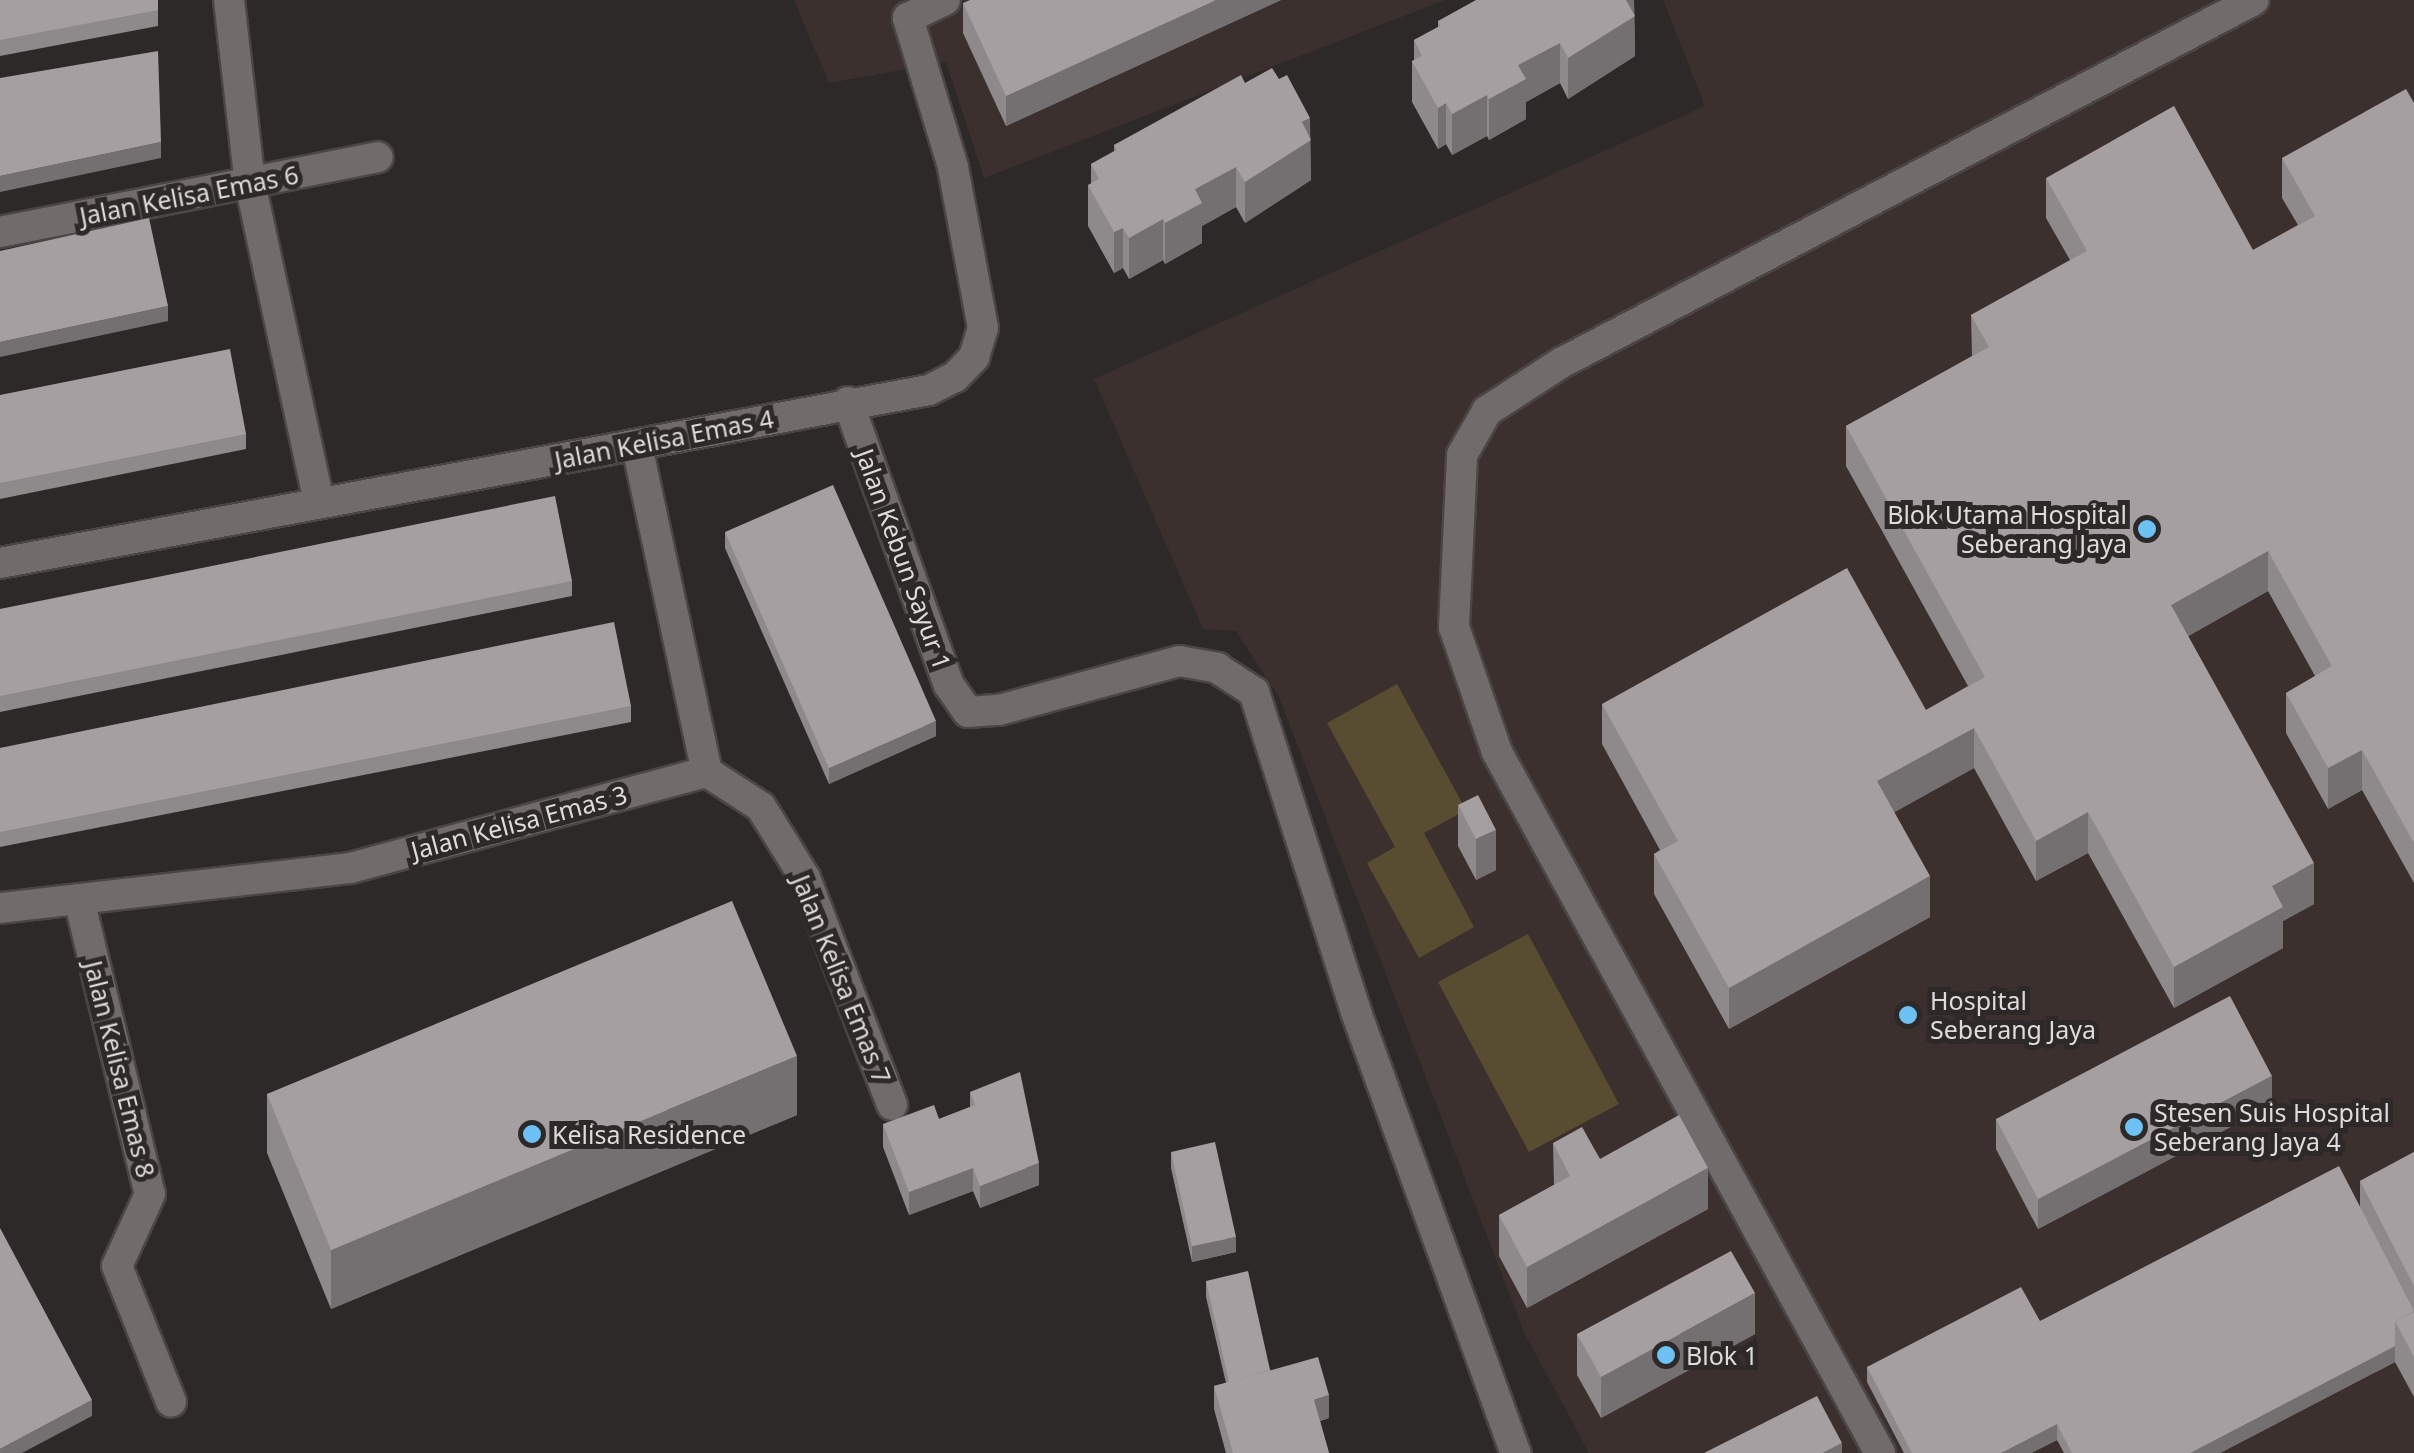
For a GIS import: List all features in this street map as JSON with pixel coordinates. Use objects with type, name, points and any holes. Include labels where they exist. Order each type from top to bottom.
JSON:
[{"type":"street","points":[[229,0],[250,183],[319,501]]},
{"type":"street","name":"Jalan Kelisa Emas 4","points":[[0,563],[319,501],[638,446],[848,402],[929,390],[955,377],[974,357],[984,328],[952,168],[908,18],[946,0]]},
{"type":"street","points":[[1880,1453],[1496,752],[1454,627],[1462,455],[1487,411],[1561,362],[2254,0]]},
{"type":"street","name":"Jalan Kelisa Emas 6","points":[[0,232],[378,157]]},
{"type":"street","name":"Jalan Kebun Sayur 1","points":[[848,402],[949,685],[968,712],[999,710],[1179,660],[1217,668],[1254,692],[1356,1012],[1516,1453]]},
{"type":"street","points":[[638,446],[707,772]]},
{"type":"street","name":"Jalan Kelisa Emas 3","points":[[0,908],[350,868],[707,772]]},
{"type":"street","name":"Jalan Kelisa Emas 7","points":[[707,772],[761,807],[805,878],[892,1104]]},
{"type":"street","name":"Jalan Kelisa Emas 8","points":[[79,898],[150,1194],[117,1266],[171,1402]]},
{"type":"shaded area","points":[[794,0],[1445,0],[984,178],[946,62],[829,83]]},
{"type":"shaded area","name":"Hospital Seberang Jaya","points":[[1663,0],[2414,0],[2414,1453],[1589,1453],[1525,1334],[1279,697],[1236,631],[1203,629],[1094,379],[1705,106]]},
{"type":"shaded area","points":[[1397,684],[1466,810],[1424,833],[1474,927],[1419,958],[1367,863],[1395,847],[1327,723]]},
{"type":"shaded area","points":[[1528,934],[1619,1104],[1529,1152],[1438,982]]},
{"type":"building","points":[[0,0],[158,0],[158,10],[0,40]]},
{"type":"building","points":[[1216,0],[1006,96],[963,3]]},
{"type":"building","points":[[1476,0],[1626,0],[1635,16],[1568,58],[1560,43],[1518,65],[1526,79],[1452,114],[1446,103],[1438,108],[1412,61],[1422,56],[1414,40]]},
{"type":"building","points":[[158,51],[161,142],[0,176],[0,78]]},
{"type":"building","points":[[1272,68],[1279,79],[1287,75],[1310,118],[1302,122],[1311,140],[1245,182],[1236,167],[1195,189],[1202,203],[1165,223],[1163,219],[1129,238],[1123,228],[1114,232],[1088,185],[1099,179],[1091,164],[1117,150],[1114,145],[1241,75],[1245,83]]},
{"type":"building","name":"Blok Utama Hospital Seberang Jaya","points":[[2406,89],[2414,103],[2414,843],[2362,750],[2328,768],[2286,693],[2332,666],[2268,551],[2171,605],[2314,863],[2272,886],[2283,907],[2174,967],[2088,812],[2036,841],[1974,728],[1877,781],[1930,876],[1729,988],[1654,854],[1678,841],[1602,704],[1847,568],[1926,710],[1985,677],[1846,426],[1989,347],[1971,315],[2087,251],[2046,178],[2174,106],[2253,250],[2315,216],[2282,158]]},
{"type":"building","points":[[149,218],[168,306],[0,342],[0,251]]},
{"type":"building","points":[[230,349],[246,434],[0,483],[0,395]]},
{"type":"building","points":[[833,485],[936,721],[829,768],[725,532]]},
{"type":"building","points":[[555,496],[572,581],[0,696],[0,609]]},
{"type":"building","points":[[614,622],[631,706],[0,832],[0,748]]},
{"type":"building","points":[[1478,795],[1496,830],[1476,839],[1458,805]]},
{"type":"building","name":"Kelisa Residence","points":[[732,901],[797,1056],[331,1250],[267,1094]]},
{"type":"building","name":"Stesen Suis Hospital Seberang Jaya 4","points":[[2230,996],[2272,1076],[2038,1199],[1996,1119]]},
{"type":"building","points":[[1020,1072],[1039,1163],[980,1186],[973,1168],[909,1192],[883,1124],[934,1105],[939,1119],[975,1105],[970,1092]]},
{"type":"building","points":[[1679,1115],[1708,1168],[1527,1267],[1499,1215],[1570,1176],[1553,1143],[1582,1127],[1600,1159]]},
{"type":"building","points":[[1215,1142],[1236,1237],[1192,1246],[1171,1152]]},
{"type":"building","points":[[2414,1152],[2414,1286],[2360,1181]]},
{"type":"building","points":[[2339,1166],[2414,1311],[2395,1321],[2395,1346],[2190,1453],[2072,1453],[2057,1424],[2001,1453],[1912,1453],[1867,1367],[2021,1287],[2040,1321]]},
{"type":"building","points":[[0,1228],[92,1400],[0,1449]]},
{"type":"building","points":[[1731,1251],[1755,1293],[1601,1377],[1577,1334]]},
{"type":"building","points":[[1248,1271],[1270,1370],[1229,1382],[1206,1281]]},
{"type":"building","points":[[2414,1312],[2414,1357],[2395,1321]]},
{"type":"building","points":[[1318,1357],[1329,1395],[1314,1400],[1329,1453],[1233,1453],[1214,1386]]},
{"type":"building","points":[[1817,1396],[1842,1443],[1823,1453],[1704,1453]]},
{"type":"place","name":"Blok Utama Hospital Seberang Jaya","points":[[2147,529]]},
{"type":"place","name":"Hospital Seberang Jaya","points":[[1908,1015]]},
{"type":"place","name":"Stesen Suis Hospital Seberang Jaya 4","points":[[2134,1127]]},
{"type":"place","name":"Kelisa Residence","points":[[532,1134]]},
{"type":"place","name":"Blok 1","points":[[1666,1355]]}]
